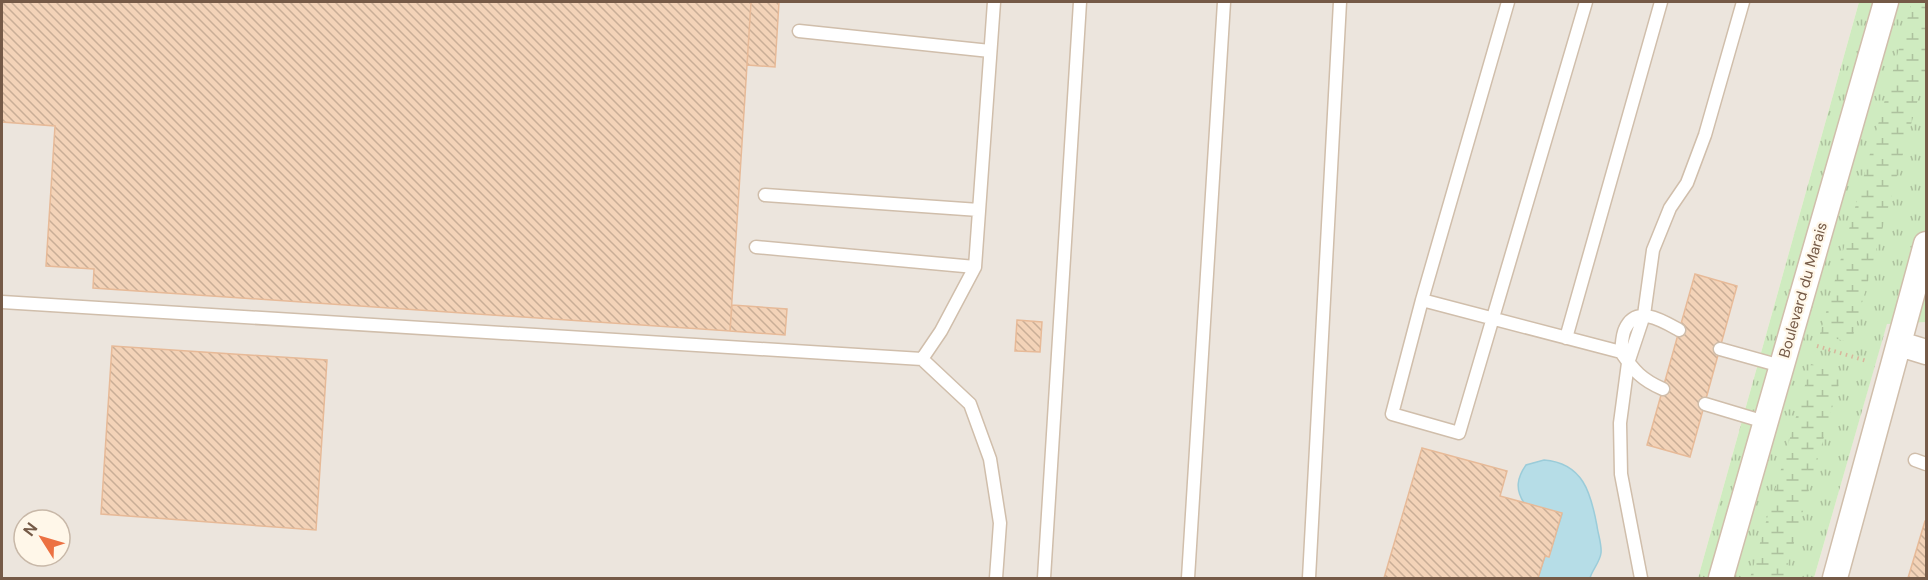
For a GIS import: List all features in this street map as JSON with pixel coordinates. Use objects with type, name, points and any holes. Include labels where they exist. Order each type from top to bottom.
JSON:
[{"type":"street","name":"Boulevard du Marais","points":[[1721,579],[1886,2]]},
{"type":"street","points":[[1835,579],[1926,244]]},
{"type":"street","points":[[1900,344],[1926,352]]},
{"type":"lane","points":[[922,359],[941,331],[975,267],[994,2]]},
{"type":"lane","points":[[1044,579],[1080,2]]},
{"type":"lane","points":[[1188,579],[1224,2]]},
{"type":"lane","points":[[1309,579],[1340,2]]},
{"type":"lane","points":[[1508,2],[1422,300],[1392,414],[1459,433],[1586,2]]},
{"type":"lane","points":[[1566,338],[1662,2]]},
{"type":"lane","points":[[1641,579],[1622,474],[1620,423],[1625,357],[1644,315],[1653,250],[1670,208],[1687,183],[1705,135],[1743,2]]},
{"type":"lane","points":[[799,31],[990,51]]},
{"type":"lane","points":[[765,195],[979,210]]},
{"type":"lane","points":[[756,247],[975,267]]},
{"type":"lane","points":[[1422,300],[1566,338],[1625,357],[1635,373],[1663,390]]},
{"type":"lane","points":[[2,302],[922,359],[970,404],[990,459],[1000,523],[996,579]]},
{"type":"lane","points":[[1644,315],[1679,330]]},
{"type":"lane","points":[[1720,350],[1781,366]]},
{"type":"lane","points":[[1704,404],[1765,422]]},
{"type":"path","points":[[1790,337],[1893,369]]},
{"type":"shaded area","points":[[2,2],[1859,2],[1698,578],[2,578]]},
{"type":"shaded area","points":[[1926,322],[1926,578],[1814,578],[1887,323]]},
{"type":"green space","points":[[1859,2],[1926,2],[1926,322],[1887,324],[1814,578],[1698,578]]},
{"type":"green space","points":[[1912,2],[1926,2],[1926,70],[1851,343],[1820,334]]},
{"type":"green space","points":[[1811,364],[1842,373],[1784,578],[1750,578]]},
{"type":"water","points":[[1544,460],[1568,467],[1583,482],[1588,491],[1595,514],[1601,550],[1590,578],[1538,578],[1545,556],[1549,556],[1562,514],[1524,503],[1518,484],[1526,465]]},
{"type":"building","points":[[2,2],[751,2],[730,331],[93,288],[94,269],[46,266],[55,126],[2,122]]},
{"type":"building","points":[[751,2],[779,2],[775,67],[747,65]]},
{"type":"building","points":[[1695,274],[1737,286],[1690,457],[1647,445]]},
{"type":"building","points":[[732,305],[787,309],[785,335],[730,331]]},
{"type":"building","points":[[1017,320],[1042,322],[1040,352],[1015,351]]},
{"type":"building","points":[[112,346],[327,360],[316,530],[101,514]]},
{"type":"building","points":[[1422,448],[1507,471],[1500,496],[1562,513],[1549,557],[1545,556],[1538,578],[1384,578]]},
{"type":"building","points":[[1925,521],[1926,578],[1908,578]]}]
